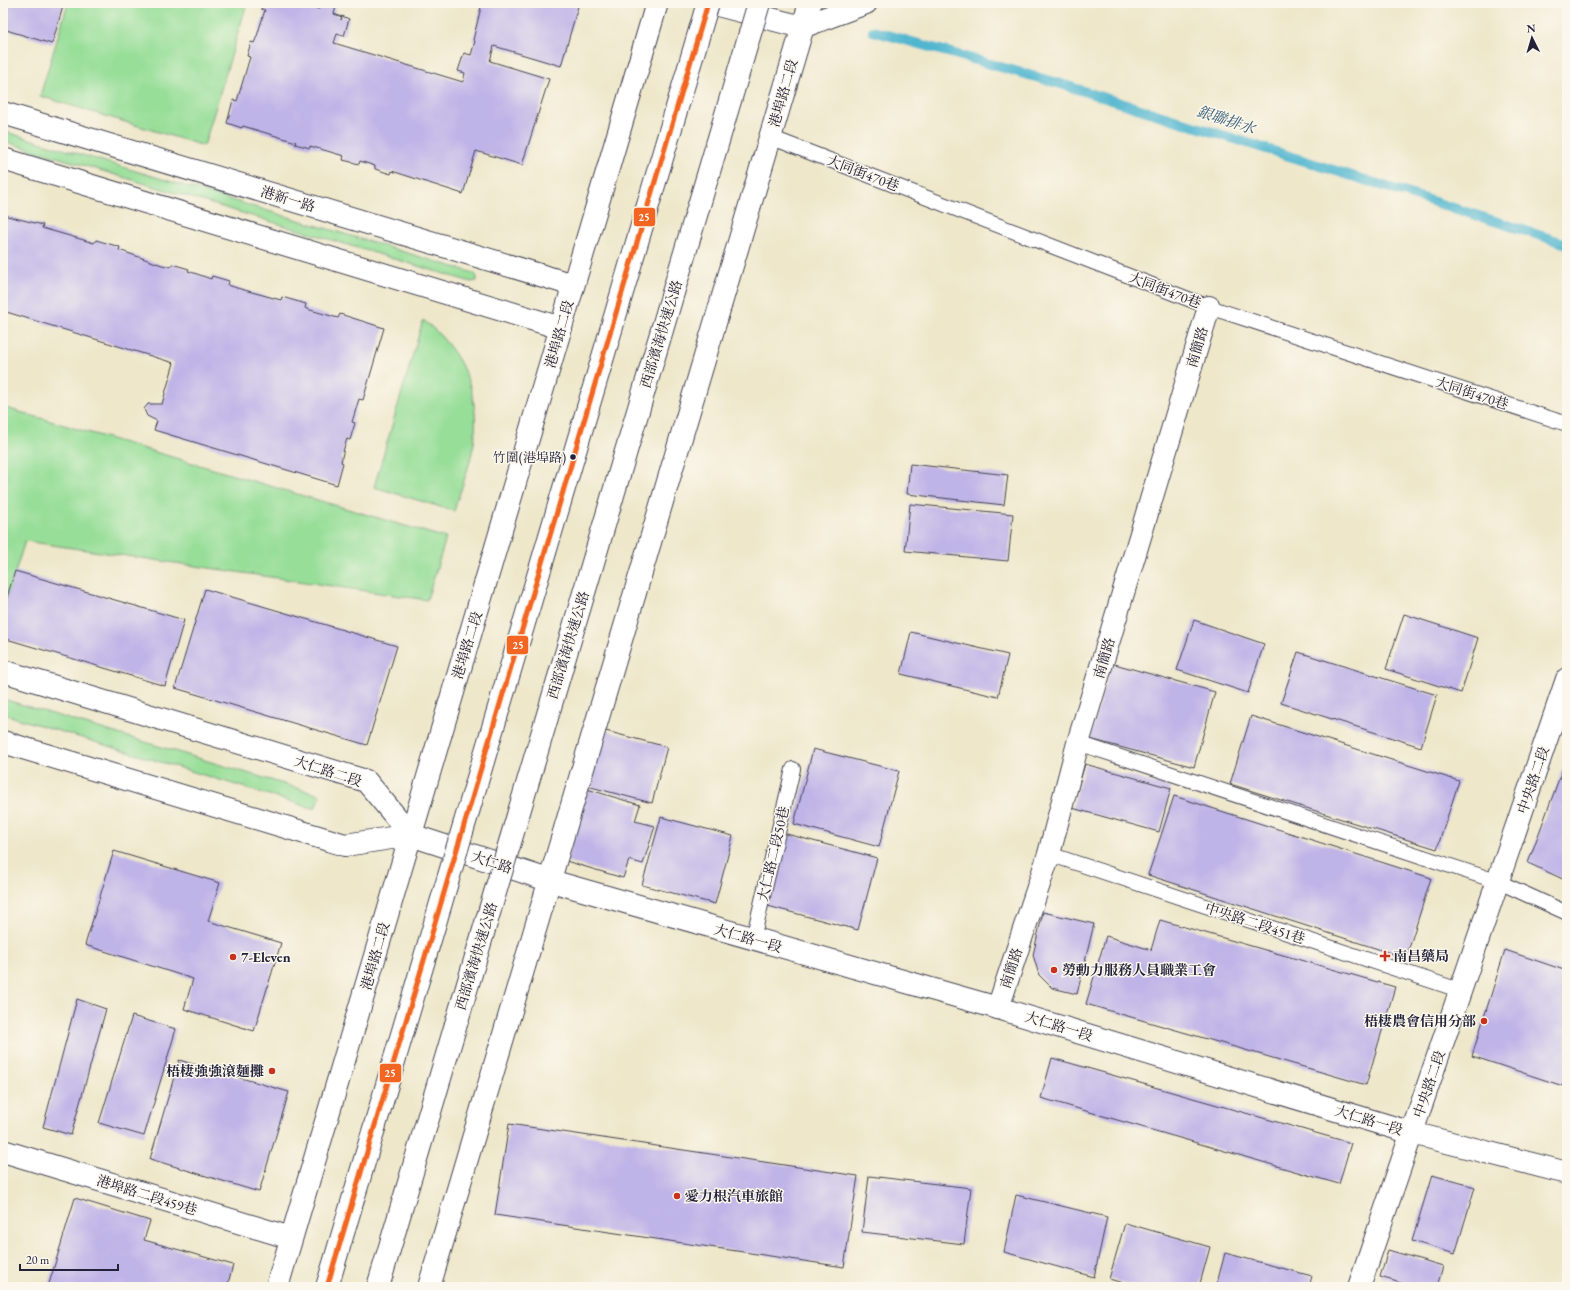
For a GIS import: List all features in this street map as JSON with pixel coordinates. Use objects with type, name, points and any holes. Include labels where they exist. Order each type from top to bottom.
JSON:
[{"type":"main road","name":"港埠路二段","points":[[277,1287],[657,3]]},
{"type":"main road","points":[[327,1287],[709,3],[802,27],[866,3]]},
{"type":"main road","name":"西部濱海快速公路","points":[[378,1287],[759,3]]},
{"type":"main road","name":"港埠路二段","points":[[429,1287],[551,881],[810,3]]},
{"type":"main road","name":"港新一路","points":[[3,113],[573,285]]},
{"type":"main road","points":[[3,159],[561,328]]},
{"type":"main road","name":"南簡路","points":[[998,1008],[1049,854],[1078,743],[1209,307]]},
{"type":"main road","name":"大仁路二段","points":[[3,671],[366,781],[411,835]]},
{"type":"main road","name":"中央路二段","points":[[1359,1287],[1462,991],[1567,679]]},
{"type":"main road","points":[[3,742],[345,846],[411,835]]},
{"type":"main road","name":"大仁路","points":[[411,835],[551,881]]},
{"type":"main road","name":"大仁路一段","points":[[551,881],[998,1008],[1412,1133],[1567,1173]]},
{"type":"main road","name":"港埠路二段459巷","points":[[3,1151],[291,1238]]},
{"type":"lane","name":"大同街470巷","points":[[770,137],[1209,307],[1567,424]]},
{"type":"lane","points":[[1078,743],[1499,882],[1567,913]]},
{"type":"lane","name":"大仁路二段50巷","points":[[753,939],[793,769]]},
{"type":"lane","name":"中央路二段451巷","points":[[1049,854],[1462,991]]},
{"type":"green space","points":[[68,3],[247,3],[204,146],[40,96]]},
{"type":"green space","points":[[3,131],[474,273],[477,277],[477,281],[471,282],[3,141]]},
{"type":"green space","points":[[423,320],[437,332],[458,359],[466,374],[474,407],[474,443],[468,469],[454,511],[374,487]]},
{"type":"green space","points":[[3,407],[446,538],[427,600],[25,541],[3,610]]},
{"type":"green space","points":[[3,699],[320,795],[315,809],[3,714]]},
{"type":"building","points":[[3,3],[64,3],[52,44],[3,29]]},
{"type":"building","points":[[263,3],[297,3],[319,9],[320,3],[337,3],[334,14],[349,19],[344,36],[337,34],[334,43],[463,82],[465,73],[458,71],[464,53],[471,55],[482,3],[579,3],[561,66],[494,46],[490,61],[549,79],[522,165],[476,151],[463,194],[392,171],[391,174],[375,169],[375,166],[360,161],[359,164],[343,160],[344,156],[310,146],[310,148],[295,144],[296,142],[243,126],[242,128],[227,123],[233,100],[237,101],[250,57],[247,56],[251,42],[254,43],[265,10],[261,9]]},
{"type":"building","points":[[3,215],[43,225],[42,228],[94,243],[96,240],[120,247],[119,250],[162,265],[171,267],[172,264],[189,269],[188,271],[211,279],[212,276],[229,281],[228,285],[237,288],[281,300],[282,297],[306,304],[305,308],[307,309],[338,318],[340,314],[384,328],[363,400],[359,399],[352,422],[355,423],[350,440],[347,439],[344,448],[341,462],[343,463],[337,485],[154,430],[157,421],[147,416],[144,409],[148,404],[162,404],[174,363],[3,311]]},
{"type":"building","points":[[910,464],[1008,475],[1004,505],[907,494]]},
{"type":"building","points":[[910,504],[1013,514],[1008,561],[905,551]]},
{"type":"building","points":[[15,571],[184,620],[165,686],[3,638],[3,610]]},
{"type":"building","points":[[205,589],[397,646],[367,745],[175,688]]},
{"type":"building","points":[[1404,614],[1478,638],[1461,693],[1386,669]]},
{"type":"building","points":[[1194,620],[1264,644],[1248,693],[1177,670]]},
{"type":"building","points":[[911,632],[1008,655],[998,697],[901,674]]},
{"type":"building","points":[[1298,652],[1437,695],[1421,747],[1281,703]]},
{"type":"building","points":[[1111,663],[1215,692],[1194,767],[1090,739]]},
{"type":"building","points":[[1251,716],[1459,781],[1437,849],[1230,784]]},
{"type":"building","points":[[602,730],[667,747],[652,803],[587,786]]},
{"type":"building","points":[[813,749],[899,771],[879,847],[794,824]]},
{"type":"building","points":[[1567,757],[1567,881],[1528,863]]},
{"type":"building","points":[[1085,764],[1171,788],[1159,832],[1072,808]]},
{"type":"building","points":[[587,789],[640,805],[635,821],[655,826],[643,864],[629,860],[623,878],[566,861]]},
{"type":"building","points":[[1174,796],[1431,878],[1406,958],[1148,875]]},
{"type":"building","points":[[661,817],[733,836],[715,904],[642,885]]},
{"type":"building","points":[[783,833],[877,858],[858,930],[764,905]]},
{"type":"building","points":[[114,851],[220,883],[208,921],[281,943],[254,1031],[184,1009],[193,979],[85,945]]},
{"type":"building","points":[[1043,912],[1094,924],[1077,994],[1052,988],[1039,975],[1033,955]]},
{"type":"building","points":[[1160,920],[1395,987],[1366,1085],[1086,1004],[1106,936],[1151,950]]},
{"type":"building","points":[[1505,950],[1567,971],[1567,1075],[1563,1086],[1472,1056]]},
{"type":"building","points":[[77,999],[106,1009],[71,1135],[43,1127]]},
{"type":"building","points":[[132,1016],[176,1029],[144,1136],[99,1123]]},
{"type":"building","points":[[1052,1058],[1351,1143],[1339,1184],[1041,1098]]},
{"type":"building","points":[[179,1060],[289,1092],[259,1192],[150,1159]]},
{"type":"building","name":"愛力根汽車旅館","points":[[509,1124],[858,1176],[844,1267],[495,1215]]},
{"type":"building","points":[[1432,1175],[1475,1187],[1455,1254],[1412,1241]]},
{"type":"building","points":[[869,1176],[971,1188],[964,1244],[862,1232]]},
{"type":"building","points":[[1016,1195],[1107,1217],[1094,1277],[1004,1252]]},
{"type":"building","points":[[75,1198],[150,1221],[144,1240],[233,1265],[227,1287],[48,1287]]},
{"type":"building","points":[[1125,1223],[1210,1247],[1199,1287],[1139,1287],[1109,1279]]},
{"type":"building","points":[[1388,1250],[1443,1266],[1437,1287],[1415,1287],[1380,1277]]},
{"type":"building","points":[[1225,1253],[1312,1276],[1309,1287],[1216,1287]]},
{"type":"waterway","name":"銀聯排水","points":[[873,31],[1061,84],[1567,244]]},
{"type":"transit line","name":"25","points":[[327,1287],[708,3]]},
{"type":"place","name":"竹圍(港埠路)","points":[[573,457]]},
{"type":"place","name":"南昌藥局","points":[[1385,956]]},
{"type":"place","name":"7-Eleven","points":[[233,957]]},
{"type":"place","name":"勞動力服務人員職業工會","points":[[1054,970]]},
{"type":"place","name":"梧棲農會信用分部","points":[[1484,1021]]},
{"type":"place","name":"梧棲強強滾麵攤","points":[[272,1071]]},
{"type":"place","name":"愛力根汽車旅館","points":[[677,1196]]}]
